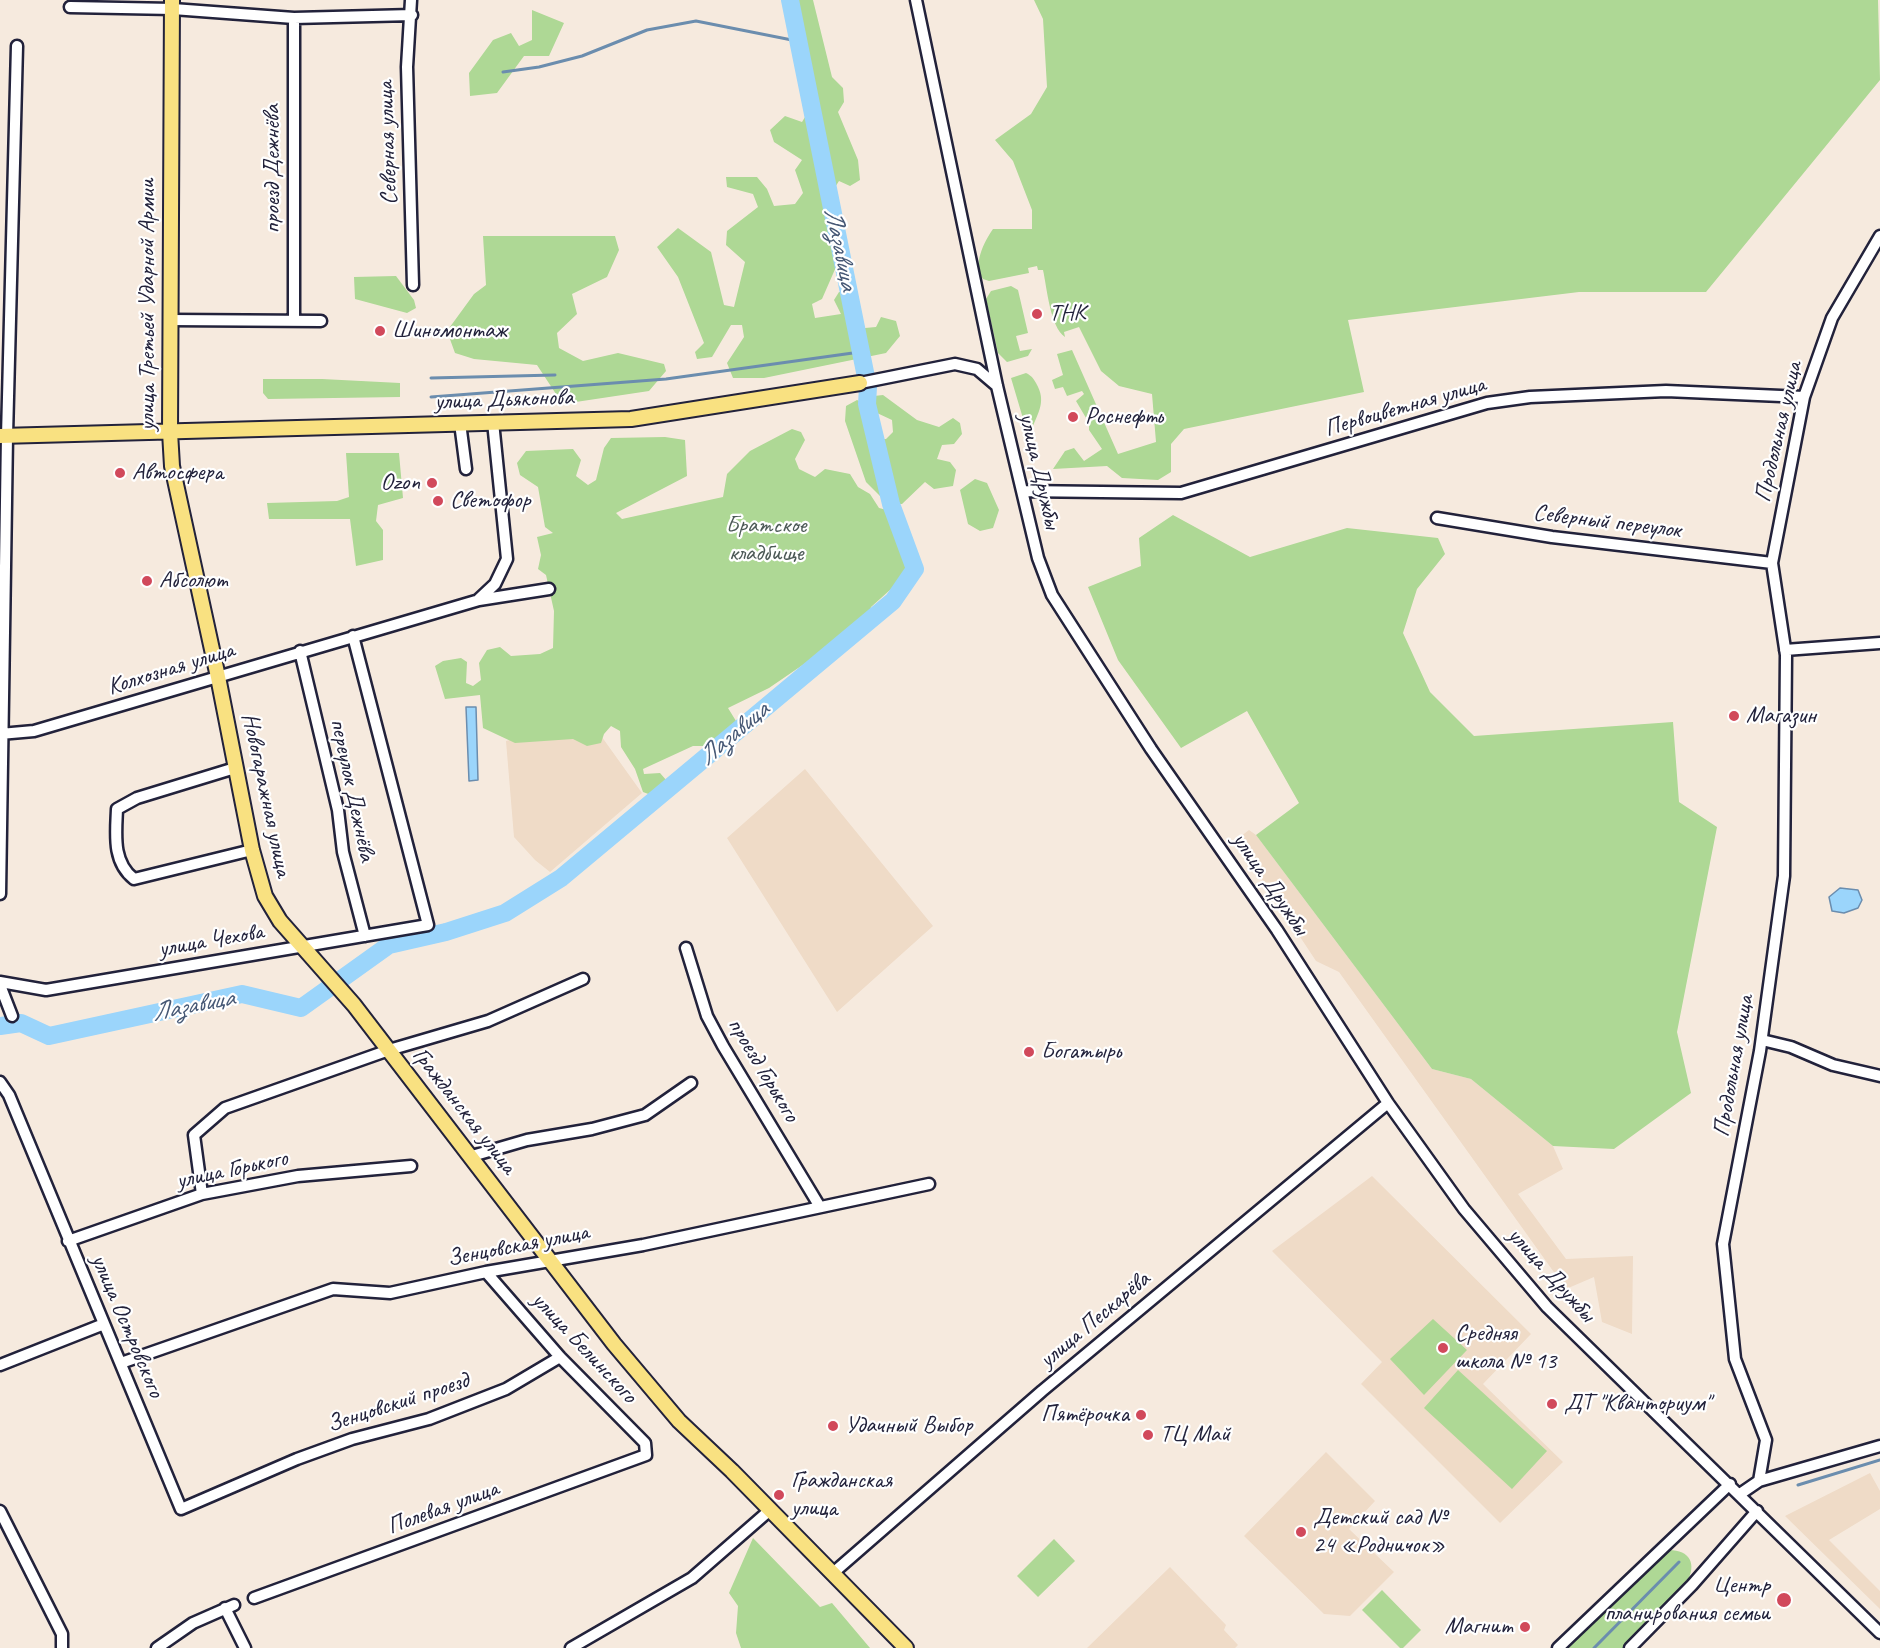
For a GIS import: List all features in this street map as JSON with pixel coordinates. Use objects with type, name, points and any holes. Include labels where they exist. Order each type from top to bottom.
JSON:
[{"type":"main road","name":"улица Третьей Ударной Армии","points":[[172,4],[170,320],[172,466],[218,677]]},
{"type":"main road","name":"улица Дьяконова","points":[[3,436],[631,419],[860,383]]},
{"type":"main road","name":"Новогаражная улица","points":[[218,677],[252,850],[264,896],[280,921],[302,947]]},
{"type":"main road","name":"Гражданская улица","points":[[302,947],[354,1005],[614,1344],[679,1421],[906,1648]]},
{"type":"street","name":"Северная улица","points":[[411,0],[412,15],[407,67],[413,285]]},
{"type":"street","name":"улица Дружбы","points":[[916,0],[997,386],[1038,558],[1052,595],[1151,748],[1277,930],[1388,1103],[1464,1209],[1547,1307],[1731,1484],[1880,1633]]},
{"type":"street","points":[[70,7],[172,4],[294,18],[412,15]]},
{"type":"street","name":"проезд Дежнёва","points":[[294,18],[294,319]]},
{"type":"street","points":[[0,894],[3,436],[17,46]]},
{"type":"street","name":"Продольная улица","points":[[1759,1481],[1766,1440],[1735,1359],[1723,1244],[1762,1040],[1784,876],[1785,650],[1772,563],[1804,397],[1832,318],[1880,236]]},
{"type":"street","points":[[170,320],[294,319],[321,321]]},
{"type":"street","name":"улица Дьяконова","points":[[860,383],[956,364],[977,369],[997,386]]},
{"type":"street","name":"Первоцветная улица","points":[[1022,491],[1180,493],[1487,403],[1530,397],[1666,391],[1804,397]]},
{"type":"street","points":[[479,600],[495,584],[507,559],[493,422]]},
{"type":"street","points":[[460,423],[466,469]]},
{"type":"street","name":"Северный переулок","points":[[1437,518],[1552,537],[1772,563]]},
{"type":"street","name":"Колхозная улица","points":[[1,734],[34,731],[479,600],[549,589]]},
{"type":"street","name":"улица Чехова","points":[[0,984],[46,990],[428,926],[353,636]]},
{"type":"street","points":[[1785,650],[1880,643]]},
{"type":"street","name":"переулок Дежнёва","points":[[300,651],[338,810],[343,852],[365,936]]},
{"type":"street","points":[[235,768],[137,798],[117,809],[116,847],[124,871],[134,879],[252,850]]},
{"type":"street","name":"проезд Горького","points":[[686,948],[707,1016],[820,1207]]},
{"type":"street","points":[[202,1194],[194,1135],[225,1108],[389,1050],[488,1021],[583,979]]},
{"type":"street","points":[[0,984],[12,1016]]},
{"type":"street","points":[[1762,1040],[1791,1047],[1833,1065],[1880,1076]]},
{"type":"street","name":"улица Островского","points":[[0,1082],[4,1098],[121,1363],[181,1509],[245,1481]]},
{"type":"street","points":[[472,1156],[527,1140],[592,1129],[645,1115],[691,1083]]},
{"type":"street","name":"улица Пескарёва","points":[[833,1573],[1042,1391],[1388,1103]]},
{"type":"street","name":"улица Горького","points":[[68,1241],[202,1194],[298,1176],[411,1167]]},
{"type":"street","name":"Зенцовская улица","points":[[121,1363],[333,1289],[390,1293],[486,1272],[643,1245],[929,1184]]},
{"type":"street","name":"улица Белинского","points":[[486,1272],[560,1358],[645,1443],[646,1455]]},
{"type":"street","points":[[0,1365],[104,1324]]},
{"type":"street","name":"Зенцовский проезд","points":[[245,1481],[352,1439],[429,1419],[506,1389],[560,1358]]},
{"type":"street","points":[[1740,1494],[1759,1481],[1880,1446]]},
{"type":"street","name":"Полевая улица","points":[[254,1598],[290,1587],[646,1455]]},
{"type":"street","points":[[1558,1648],[1731,1484]]},
{"type":"street","points":[[571,1648],[692,1578],[770,1510]]},
{"type":"street","points":[[0,1511],[62,1635],[62,1648]]},
{"type":"street","points":[[1630,1648],[1692,1585],[1757,1511]]},
{"type":"street","points":[[157,1648],[193,1623],[230,1606],[245,1648]]},
{"type":"shaded area","points":[[589,719],[642,793],[550,872],[535,860],[514,837],[506,741]]},
{"type":"shaded area","points":[[805,769],[933,926],[837,1012],[727,838]]},
{"type":"shaded area","points":[[1249,830],[1256,835],[1432,1069],[1471,1079],[1553,1146],[1563,1169],[1518,1194],[1566,1259],[1633,1256],[1632,1334],[1602,1322],[1594,1277],[1566,1289],[1339,972],[1316,961],[1236,840]]},
{"type":"shaded area","name":"Средняя школа № 13","points":[[1372,1176],[1531,1334],[1483,1384],[1563,1462],[1500,1523],[1361,1384],[1382,1362],[1272,1251]]},
{"type":"shaded area","name":"Детский сад № 24 «Родничок»","points":[[1326,1452],[1375,1501],[1349,1529],[1394,1572],[1350,1616],[1324,1614],[1244,1536]]},
{"type":"shaded area","points":[[1870,1473],[1880,1491],[1880,1509],[1829,1540],[1880,1591],[1880,1609],[1785,1516]]},
{"type":"shaded area","points":[[1170,1567],[1226,1625],[1224,1630],[1238,1645],[1235,1648],[1087,1648]]},
{"type":"green space","points":[[785,0],[813,0],[832,77],[843,88],[844,102],[838,112],[858,160],[860,180],[850,186],[839,181],[825,203],[836,267],[822,299],[812,304],[815,318],[841,314],[834,300],[839,292],[851,292],[865,328],[876,327],[881,317],[896,321],[900,336],[886,353],[764,378],[733,378],[727,363],[744,337],[742,325],[731,325],[712,357],[697,359],[695,352],[704,343],[678,277],[657,247],[678,228],[711,252],[724,305],[734,307],[745,262],[726,245],[727,231],[758,207],[753,194],[727,187],[726,177],[757,177],[767,189],[774,206],[795,204],[803,193],[795,170],[802,160],[774,142],[770,130],[785,116],[802,122],[808,112]]},
{"type":"green space","points":[[1034,0],[1878,0],[1880,80],[1706,292],[1579,292],[1348,320],[1364,392],[1184,429],[1171,444],[1171,472],[1158,480],[1122,478],[1107,466],[1053,469],[1065,451],[1074,448],[1084,461],[1102,449],[1089,430],[1089,423],[1076,401],[1084,394],[1082,391],[1067,396],[1063,387],[1055,389],[1052,380],[1063,375],[1057,354],[1072,350],[1118,454],[1156,442],[1152,394],[1119,386],[1101,371],[1079,327],[1064,332],[1065,337],[1060,332],[1053,316],[1043,270],[1038,270],[1037,266],[1028,268],[1029,273],[989,281],[983,279],[980,273],[979,260],[986,240],[993,229],[1032,229],[1032,210],[1013,161],[995,140],[1031,114],[1047,87],[1043,19]]},
{"type":"green space","points":[[532,10],[564,23],[549,56],[524,56],[497,93],[470,96],[469,73],[493,40],[511,33],[519,46],[532,40]]},
{"type":"green space","points":[[483,236],[615,236],[619,250],[607,277],[572,294],[577,314],[557,333],[559,348],[583,361],[618,353],[664,364],[666,371],[649,391],[569,403],[556,394],[537,365],[474,359],[455,353],[447,331],[474,294],[486,285]]},
{"type":"green space","points":[[396,276],[414,300],[416,308],[407,313],[355,299],[354,277]]},
{"type":"green space","points":[[1011,286],[1018,290],[1028,333],[1016,336],[1020,351],[1032,349],[1028,356],[1007,362],[998,353],[986,299],[991,291]]},
{"type":"green space","points":[[1026,373],[1036,383],[1041,396],[1039,412],[1031,431],[1027,432],[1011,378]]},
{"type":"green space","points":[[263,379],[400,383],[400,397],[268,399],[263,393]]},
{"type":"green space","points":[[883,395],[917,420],[939,427],[953,418],[960,423],[962,434],[954,444],[942,445],[937,459],[950,462],[956,470],[953,486],[934,489],[925,482],[902,504],[888,504],[866,482],[845,421],[846,406],[857,400],[863,403],[872,439],[886,439],[893,432],[892,420],[877,413],[871,406],[874,396]]},
{"type":"green space","name":"Братское кладбище","points":[[792,429],[801,432],[805,440],[795,459],[799,469],[815,477],[825,469],[850,474],[858,487],[870,494],[879,508],[891,511],[910,572],[871,607],[867,621],[769,688],[728,708],[736,721],[734,730],[709,746],[693,746],[643,769],[644,774],[660,773],[667,781],[662,790],[651,795],[643,792],[635,769],[621,747],[620,731],[611,726],[604,734],[601,743],[587,746],[573,739],[515,743],[483,728],[480,695],[445,699],[435,666],[443,661],[461,658],[467,662],[466,683],[473,686],[481,680],[479,663],[487,650],[500,647],[511,656],[540,654],[553,648],[554,611],[546,575],[538,569],[541,555],[537,537],[553,533],[545,527],[538,487],[520,475],[517,463],[526,451],[573,449],[581,460],[576,476],[588,485],[596,480],[604,448],[611,438],[665,437],[685,440],[687,476],[616,513],[622,519],[723,497],[727,474],[750,451]]},
{"type":"green space","points":[[346,453],[399,453],[403,498],[378,505],[376,521],[383,530],[383,560],[356,566],[350,519],[269,519],[267,503],[337,501],[349,497]]},
{"type":"green space","points":[[975,479],[987,483],[999,510],[993,528],[980,531],[968,524],[960,490]]},
{"type":"green space","points":[[1173,515],[1250,557],[1347,528],[1438,538],[1445,554],[1417,589],[1403,633],[1430,692],[1474,736],[1673,722],[1679,802],[1717,827],[1677,1032],[1691,1093],[1614,1149],[1553,1146],[1471,1079],[1432,1069],[1256,835],[1299,803],[1247,711],[1181,748],[1118,660],[1088,587],[1141,566],[1139,538]]},
{"type":"green space","points":[[1433,1319],[1467,1350],[1424,1395],[1390,1359]]},
{"type":"green space","points":[[1458,1370],[1547,1451],[1512,1489],[1424,1408]]},
{"type":"green space","points":[[753,1538],[820,1607],[832,1603],[870,1648],[741,1648],[736,1633],[738,1606],[729,1593]]},
{"type":"green space","points":[[1054,1539],[1075,1561],[1038,1597],[1017,1576]]},
{"type":"green space","points":[[1669,1550],[1682,1552],[1690,1559],[1691,1569],[1687,1582],[1623,1648],[1568,1648],[1661,1555]]},
{"type":"green space","points":[[1382,1590],[1421,1630],[1403,1648],[1400,1648],[1362,1610]]},
{"type":"water","points":[[466,707],[476,707],[478,780],[469,781]]},
{"type":"water","points":[[1840,888],[1858,890],[1862,900],[1858,908],[1844,913],[1832,911],[1829,897]]},
{"type":"waterway","name":"Лазавица","points":[[0,1026],[21,1023],[49,1036],[242,994],[301,1008],[389,945],[446,932],[505,913],[561,878],[893,601],[915,569],[891,504],[867,404],[868,387],[790,0]]},
{"type":"waterway","points":[[503,72],[539,67],[582,56],[647,30],[696,21],[797,41]]},
{"type":"waterway","points":[[431,397],[666,379],[860,352]]},
{"type":"waterway","points":[[431,378],[555,375]]},
{"type":"waterway","points":[[1798,1485],[1880,1460]]},
{"type":"waterway","points":[[1594,1648],[1679,1562]]},
{"type":"place","name":"ТНК","points":[[1037,314]]},
{"type":"place","name":"Шиномонтаж","points":[[380,331]]},
{"type":"place","name":"Роснефть","points":[[1073,417]]},
{"type":"place","name":"Автосфера","points":[[120,473]]},
{"type":"place","name":"Ozon","points":[[432,483]]},
{"type":"place","name":"Светофор","points":[[438,501]]},
{"type":"place","name":"Абсолют","points":[[147,581]]},
{"type":"place","name":"Магазин","points":[[1734,716]]},
{"type":"place","name":"Богатырь","points":[[1029,1052]]},
{"type":"place","name":"Средняя школа № 13","points":[[1443,1348]]},
{"type":"place","name":"ДТ \"Кванториум\"","points":[[1552,1404]]},
{"type":"place","name":"Пятёрочка","points":[[1141,1415]]},
{"type":"place","name":"Удачный Выбор","points":[[833,1426]]},
{"type":"place","name":"ТЦ Май","points":[[1148,1435]]},
{"type":"place","name":"Гражданская улица","points":[[779,1495]]},
{"type":"place","name":"Детский сад № 24 «Родничок»","points":[[1301,1532]]},
{"type":"place","name":"Центр планирования семьи","points":[[1784,1600]]},
{"type":"place","name":"Магнит","points":[[1525,1627]]}]
